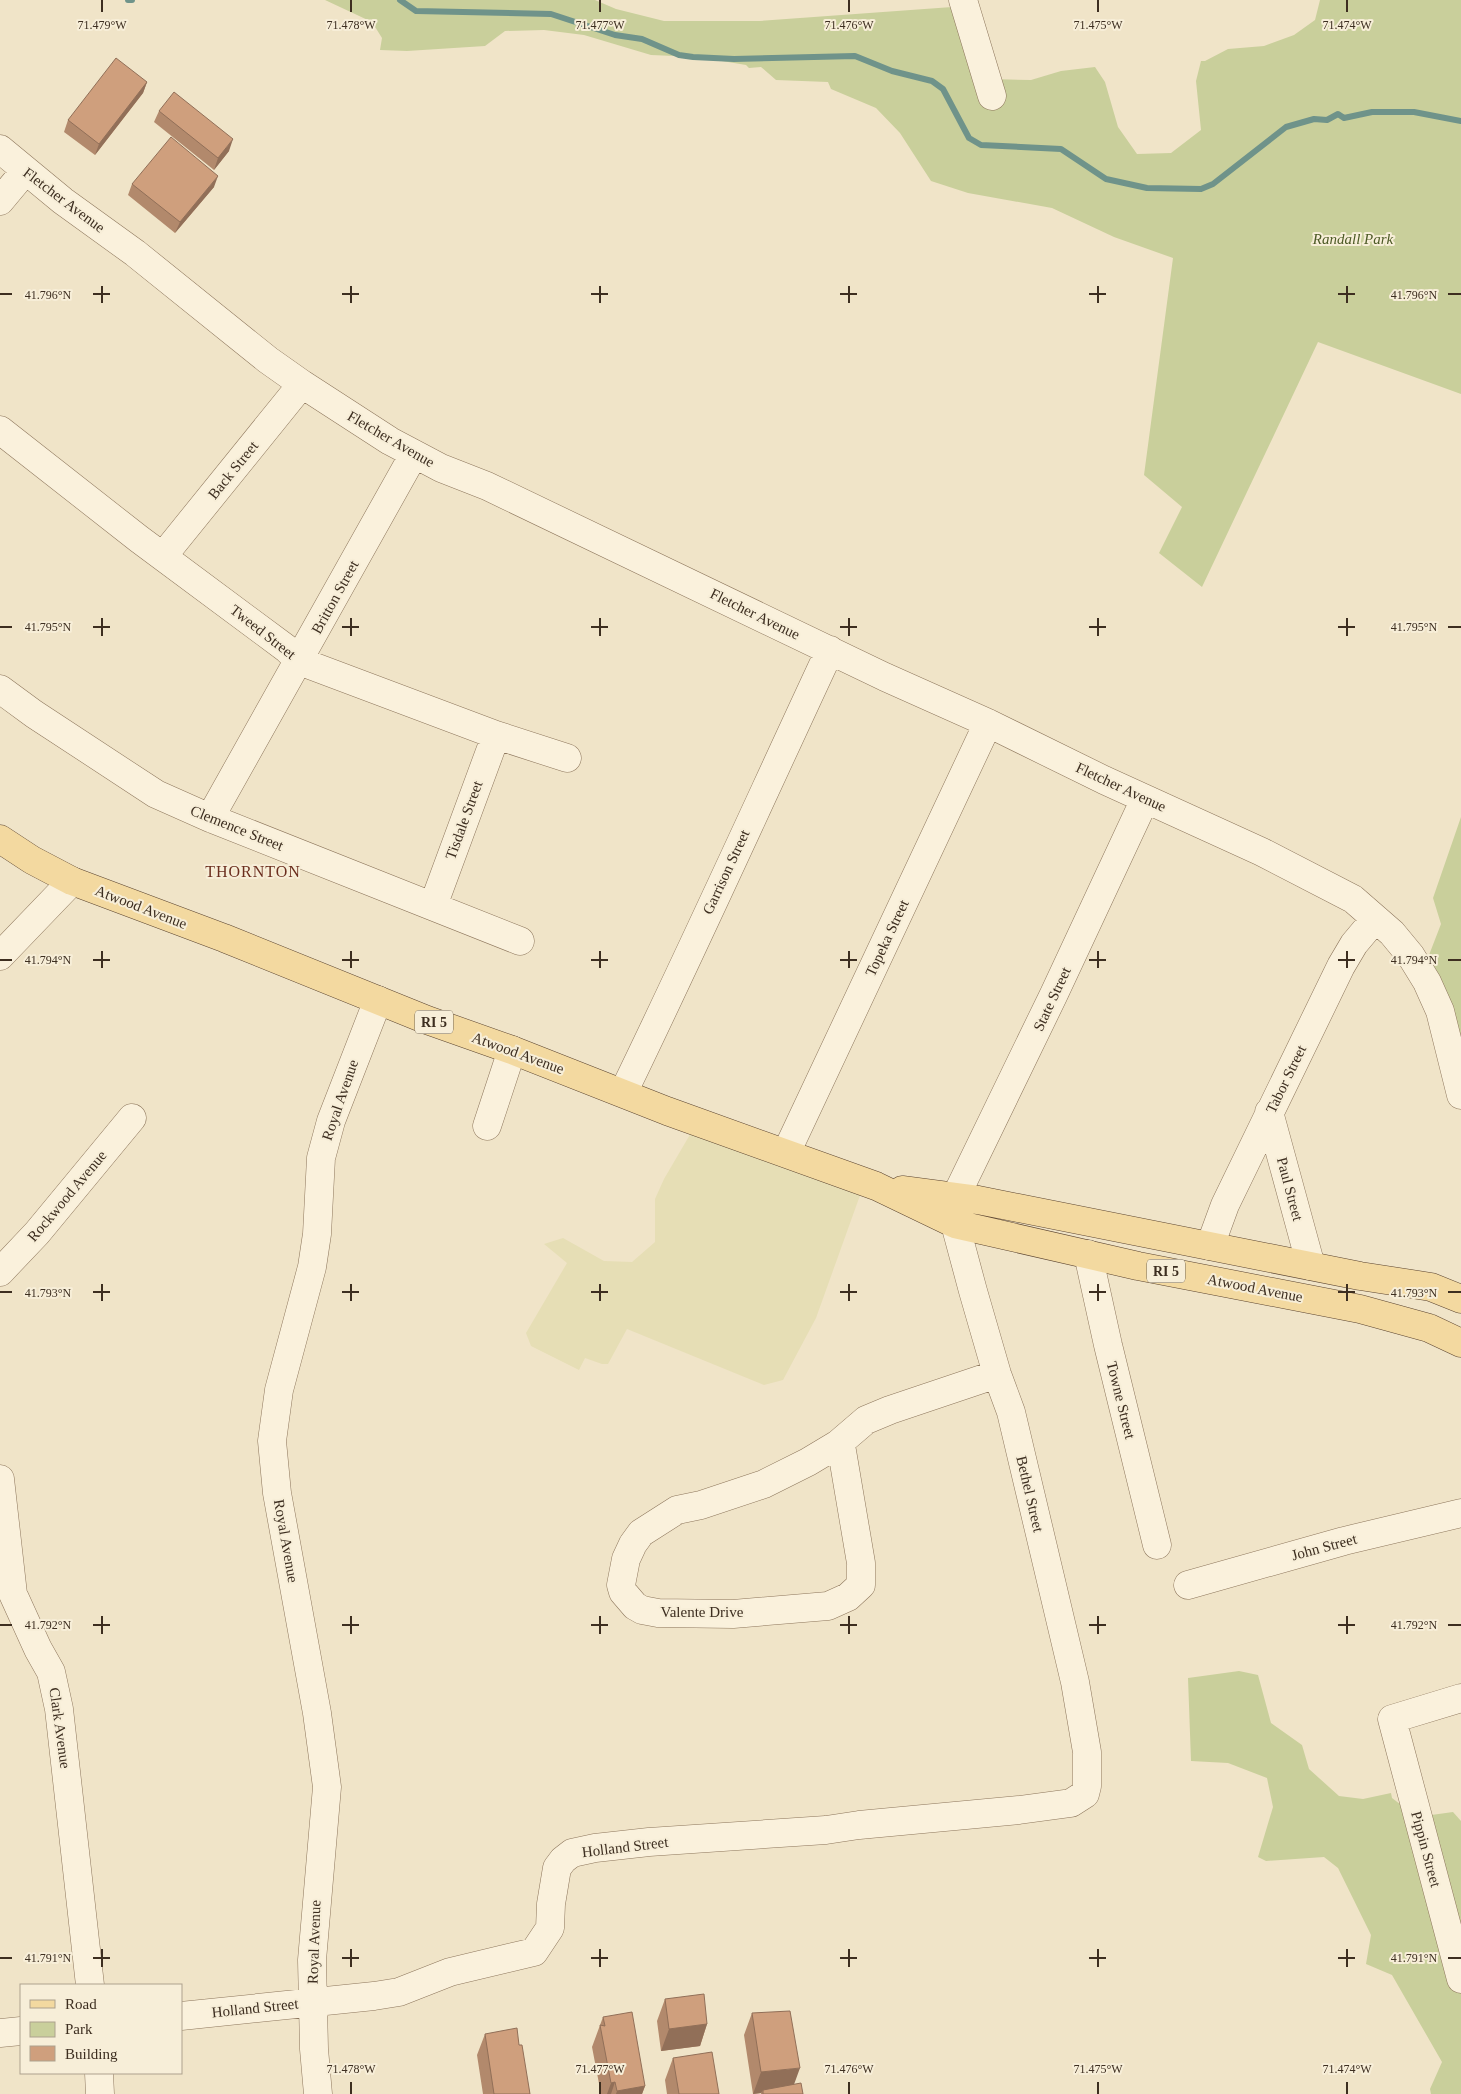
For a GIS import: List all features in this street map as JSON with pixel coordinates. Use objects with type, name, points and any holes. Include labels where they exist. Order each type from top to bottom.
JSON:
[{"type":"main road","name":"Atwood Avenue","points":[[0,839],[32,860],[72,881],[224,938],[427,1020],[512,1050],[737,1137],[876,1186],[1088,1254],[1138,1266],[1360,1309],[1428,1328],[1461,1344]]},
{"type":"main road","name":"Atwood Avenue","points":[[956,1211],[978,1200],[1311,1266],[1430,1287],[1461,1298]]},
{"type":"main road","points":[[1430,1287],[1449,1284],[1461,1278]]},
{"type":"street","points":[[963,0],[992,96]]},
{"type":"street","name":"Fletcher Avenue","points":[[0,148],[25,171],[135,253],[268,360],[390,441],[441,468],[487,486],[885,677],[988,723],[1145,799],[1284,862],[1353,899],[1392,933],[1411,956],[1426,982],[1440,1011],[1461,1095]]},
{"type":"street","points":[[0,201],[25,171]]},
{"type":"street","name":"Back Street","points":[[164,556],[302,384]]},
{"type":"street","name":"Tweed Street","points":[[0,430],[287,649],[299,661],[496,735],[567,758]]},
{"type":"street","name":"Britton Street","points":[[210,818],[414,454]]},
{"type":"street","name":"Garrison Street","points":[[623,1094],[830,650]]},
{"type":"street","name":"Clemence Street","points":[[0,689],[34,714],[156,794],[210,818],[520,941]]},
{"type":"street","name":"Topeka Street","points":[[786,1153],[988,723]]},
{"type":"street","name":"Tisdale Street","points":[[433,906],[496,735]]},
{"type":"street","name":"State Street","points":[[956,1211],[1145,799]]},
{"type":"street","points":[[0,956],[72,881]]},
{"type":"street","name":"Tabor Street","points":[[1210,1246],[1225,1205],[1341,966],[1354,944],[1375,920]]},
{"type":"street","name":"Royal Avenue","points":[[318,2094],[314,2049],[312,1960],[327,1788],[317,1713],[278,1493],[272,1441],[279,1390],[312,1267],[317,1234],[321,1158],[330,1121],[378,1000]]},
{"type":"street","points":[[487,1126],[512,1050]]},
{"type":"street","name":"Paul Street","points":[[1269,1112],[1311,1266]]},
{"type":"street","name":"Rockwood Avenue","points":[[2,1265],[37,1233],[132,1118]]},
{"type":"street","name":"Bethel Street","points":[[956,1211],[996,1374],[1011,1412],[1075,1682],[1087,1752],[1087,1786],[1085,1794]]},
{"type":"street","name":"Towne Street","points":[[1088,1254],[1110,1354],[1157,1545]]},
{"type":"street","name":"Valente Drive","points":[[838,1444],[842,1451],[861,1563],[861,1584],[848,1598],[828,1606],[752,1612],[658,1613],[642,1610],[635,1606],[623,1592],[621,1585],[626,1559],[633,1544],[642,1533],[677,1510],[702,1505],[764,1484],[808,1462],[838,1444],[866,1420],[996,1374]]},
{"type":"street","name":"Clark Avenue","points":[[0,1479],[13,1594],[38,1649],[51,1672],[59,1709],[90,1984]]},
{"type":"street","name":"John Street","points":[[1188,1585],[1344,1541],[1461,1513]]},
{"type":"street","name":"Pippin Street","points":[[1461,1698],[1392,1719],[1461,1979]]},
{"type":"street","name":"Holland Street","points":[[182,2016],[399,1992],[450,1972],[534,1952],[550,1928],[551,1904],[557,1868],[572,1853],[595,1848],[650,1842],[826,1830],[859,1825],[1019,1810],[1071,1804],[1085,1794]]},
{"type":"street","points":[[0,2033],[20,2032]]},
{"type":"street","points":[[99,2074],[100,2094]]},
{"type":"shaded area","points":[[695,1126],[863,1187],[816,1318],[783,1380],[764,1385],[627,1329],[608,1364],[602,1364],[585,1358],[579,1370],[531,1346],[526,1333],[567,1263],[544,1244],[563,1238],[604,1261],[632,1262],[655,1242],[655,1199],[664,1179]]},
{"type":"green space","name":"Randall Park","points":[[325,0],[595,0],[616,9],[664,21],[760,21],[966,6],[990,79],[1031,80],[1061,71],[1095,67],[1105,82],[1118,127],[1137,154],[1171,153],[1201,130],[1196,81],[1201,61],[1205,61],[1228,49],[1264,46],[1294,35],[1315,20],[1320,0],[1461,0],[1461,394],[1318,342],[1202,587],[1159,553],[1182,507],[1144,475],[1173,258],[1114,237],[1052,208],[968,193],[931,181],[900,133],[876,108],[831,89],[828,82],[776,80],[761,67],[749,68],[746,65],[698,57],[651,55],[584,35],[544,30],[505,31],[485,46],[407,51],[380,50],[382,38],[372,22]]},
{"type":"green space","points":[[1461,817],[1461,1085],[1424,968],[1441,924],[1433,898]]},
{"type":"green space","points":[[1239,1671],[1258,1675],[1271,1723],[1302,1745],[1309,1769],[1339,1796],[1363,1799],[1391,1793],[1392,1798],[1417,1817],[1453,1812],[1461,1821],[1461,2094],[1431,2094],[1430,2089],[1442,2062],[1392,1975],[1366,1964],[1371,1935],[1338,1868],[1324,1857],[1266,1861],[1258,1857],[1273,1807],[1267,1778],[1228,1763],[1191,1761],[1188,1678]]},
{"type":"building","points":[[116,58],[147,82],[99,144],[68,120]]},
{"type":"building","points":[[174,92],[233,139],[218,158],[159,111]]},
{"type":"building","points":[[171,137],[218,176],[180,222],[132,184]]},
{"type":"building","points":[[704,1994],[707,2024],[669,2029],[665,1999]]},
{"type":"building","points":[[790,2011],[800,2068],[761,2072],[752,2013]]},
{"type":"building","points":[[632,2012],[645,2086],[617,2091],[615,2082],[611,2083],[600,2025],[605,2026],[603,2017]]},
{"type":"building","points":[[517,2028],[519,2045],[522,2045],[530,2094],[494,2094],[485,2034]]},
{"type":"building","points":[[712,2052],[719,2094],[679,2094],[673,2058]]},
{"type":"building","points":[[801,2083],[803,2094],[763,2094],[763,2090]]},
{"type":"waterway","points":[[400,0],[416,11],[551,14],[615,35],[642,39],[679,55],[693,57],[734,59],[855,56],[892,71],[932,81],[943,89],[969,138],[981,145],[1061,149],[1106,179],[1147,188],[1201,189],[1213,184],[1286,127],[1314,119],[1327,120],[1338,114],[1344,118],[1372,112],[1414,112],[1461,121]]},
{"type":"district","name":"THORNTON","points":[[253,871]]}]
